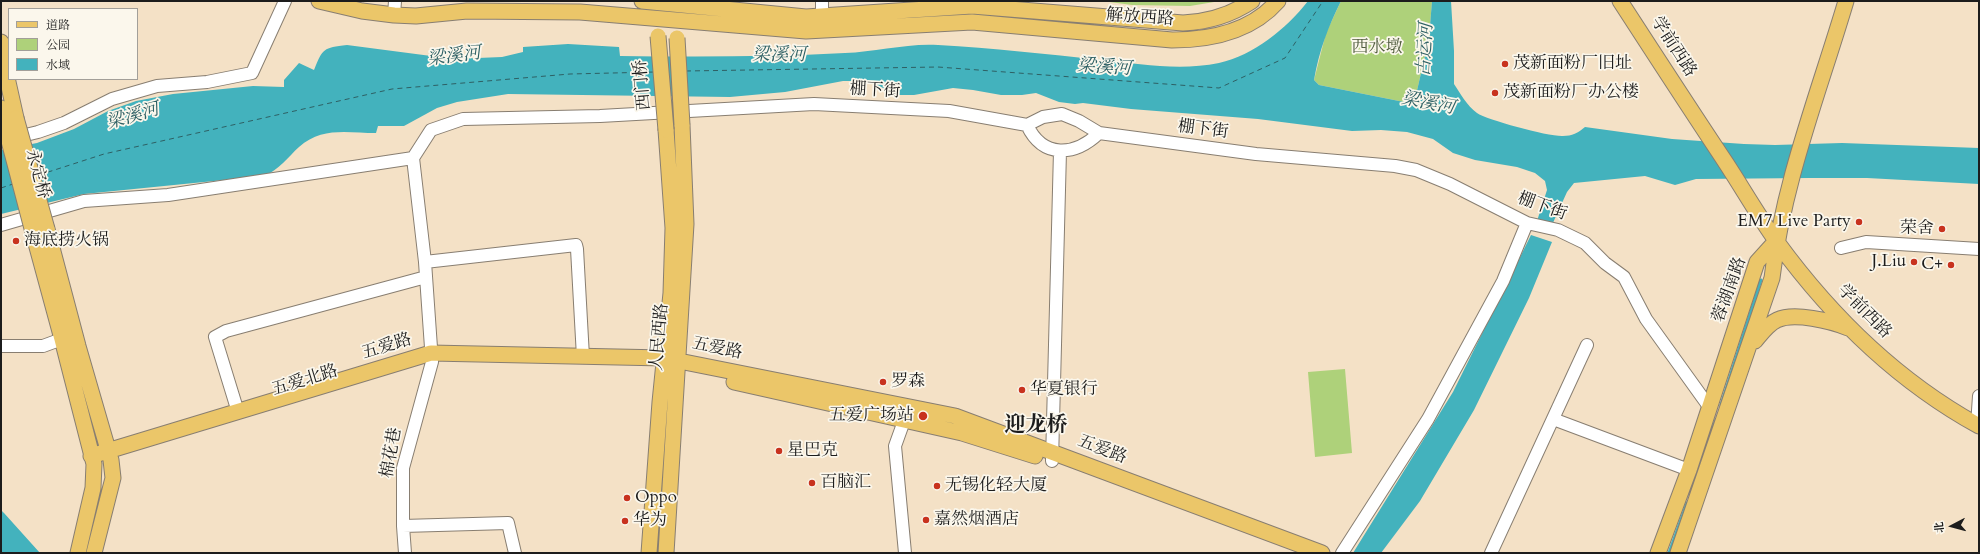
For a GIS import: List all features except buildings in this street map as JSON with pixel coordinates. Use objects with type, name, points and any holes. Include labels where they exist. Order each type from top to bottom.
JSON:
[{"type":"main road","name":"解放西路","points":[[319,1],[362,11],[395,8],[416,16],[467,12],[580,12],[657,17],[675,8],[806,18],[972,6],[1025,5],[1183,24],[1198,23],[1243,4]]},
{"type":"main road","name":"解放西路","points":[[642,1],[659,2],[675,8],[806,31],[903,12],[972,22],[1072,32],[1184,40],[1197,40],[1224,35],[1248,25],[1278,1]]},
{"type":"main road","name":"学前西路","points":[[1620,1],[1776,241],[1806,279],[1849,328],[1929,394],[1978,424]]},
{"type":"main road","points":[[1776,241],[1787,193],[1846,1]]},
{"type":"main road","name":"西门桥","points":[[659,2],[657,17],[658,36],[666,130]]},
{"type":"main road","name":"西门桥","points":[[675,8],[682,125]]},
{"type":"main road","name":"永定桥","points":[[1,42],[7,116],[40,232]]},
{"type":"main road","name":"人民西路","points":[[649,553],[670,364],[683,295],[686,224],[682,125]]},
{"type":"main road","name":"人民西路","points":[[666,130],[673,228],[666,553]]},
{"type":"main road","points":[[40,232],[62,340],[93,460],[93,488],[78,553]]},
{"type":"main road","points":[[40,232],[76,338],[110,456],[113,478],[94,553]]},
{"type":"main road","name":"蓉湖南路","points":[[1678,553],[1772,278],[1776,241]]},
{"type":"main road","name":"蓉湖南路","points":[[1658,553],[1689,470],[1757,262],[1776,241]]},
{"type":"main road","points":[[1749,348],[1766,327],[1778,319],[1796,317],[1832,322],[1849,328]]},
{"type":"main road","name":"五爱路","points":[[110,456],[238,412],[431,358],[583,357],[670,364],[955,416],[1052,456],[1300,553]]},
{"type":"main road","name":"五爱北路","points":[[93,460],[431,358],[454,361],[670,364]]},
{"type":"main road","name":"五爱路","points":[[670,364],[904,422],[962,433],[1052,456],[1322,553]]},
{"type":"main road","points":[[1710,408],[1726,414]]},
{"type":"street","points":[[1,141],[44,130],[64,123],[112,99],[157,86],[207,82],[252,73],[285,1]]},
{"type":"street","points":[[822,1],[822,16]]},
{"type":"street","points":[[1243,4],[1248,25]]},
{"type":"street","points":[[1024,26],[1025,5]]},
{"type":"street","name":"棚下街","points":[[413,158],[431,130],[463,118],[600,116],[814,104],[949,112],[1027,125],[1043,117],[1062,114],[1079,121],[1099,133],[1256,154],[1402,167],[1416,170],[1450,184],[1527,223],[1558,230],[1585,243],[1605,263],[1624,277],[1646,319],[1710,408]]},
{"type":"street","points":[[1027,125],[1031,134],[1041,143],[1060,151],[1072,150],[1084,146],[1099,133]]},
{"type":"street","points":[[1052,456],[1060,151]]},
{"type":"street","points":[[1,225],[84,201],[168,195],[413,158]]},
{"type":"street","name":"棉花巷","points":[[406,553],[403,526],[403,468],[431,358],[425,262],[413,158]]},
{"type":"street","points":[[1342,553],[1428,419],[1503,281],[1527,223]]},
{"type":"street","points":[[1841,248],[1866,242],[1979,249]]},
{"type":"street","points":[[425,262],[576,245],[583,357]]},
{"type":"street","points":[[238,412],[215,337],[226,331],[426,277]]},
{"type":"street","points":[[1,346],[43,346],[62,340]]},
{"type":"street","points":[[1491,553],[1587,345]]},
{"type":"street","points":[[1978,424],[1979,396]]},
{"type":"street","points":[[1553,419],[1689,470]]},
{"type":"street","points":[[904,422],[895,446],[905,553]]},
{"type":"street","points":[[403,526],[508,523],[515,553]]},
{"type":"green space","points":[[1102,1],[1220,1],[1190,6],[1132,5]]},
{"type":"green space","name":"西水墩","points":[[1341,1],[1432,1],[1429,38],[1416,95],[1413,101],[1404,102],[1319,85],[1314,80],[1326,33]]},
{"type":"green space","points":[[1345,369],[1352,453],[1315,457],[1308,372]]},
{"type":"water","name":"梁溪河","points":[[1308,1],[1341,1],[1328,30],[1318,59],[1314,80],[1319,85],[1404,102],[1413,101],[1416,95],[1429,38],[1432,1],[1451,1],[1454,84],[1473,110],[1493,120],[1556,136],[1575,134],[1585,127],[1672,139],[1744,144],[1775,145],[1842,143],[1979,148],[1979,184],[1867,178],[1809,178],[1696,179],[1675,185],[1645,176],[1574,183],[1567,192],[1552,225],[1537,221],[1547,190],[1545,181],[1535,173],[1517,167],[1475,160],[1453,153],[1433,139],[1407,132],[1381,130],[1352,131],[1258,119],[1131,109],[1083,103],[1075,104],[1059,102],[1036,93],[1001,95],[953,88],[914,95],[899,95],[872,83],[843,81],[785,92],[730,97],[508,94],[457,102],[437,108],[404,126],[378,126],[376,133],[336,132],[317,136],[308,140],[279,167],[264,176],[84,194],[1,214],[1,150],[37,143],[74,129],[108,111],[136,101],[173,94],[253,86],[284,87],[284,80],[299,63],[314,70],[325,50],[339,46],[347,45],[454,59],[502,57],[523,52],[523,47],[568,44],[619,47],[620,56],[676,57],[817,54],[856,52],[915,45],[938,45],[1020,51],[1175,67],[1219,63],[1245,54],[1268,40],[1279,31]]},
{"type":"water","points":[[1531,235],[1552,242],[1529,298],[1474,410],[1420,501],[1381,553],[1353,553],[1453,392]]},
{"type":"water","points":[[1,510],[4,513],[40,553],[1,553]]},
{"type":"waterway","points":[[1721,405],[1761,280]]},
{"type":"waterway","points":[[1708,441],[1716,420]]},
{"type":"waterway","points":[[1669,553],[1687,503]]},
{"type":"ferry route","points":[[686,71],[938,67],[1219,88],[1285,58],[1323,1]]},
{"type":"ferry route","points":[[39,175],[104,154],[392,89],[570,74],[655,72]]},
{"type":"ferry route","points":[[1,188],[13,184]]},
{"type":"place","name":"茂新面粉厂旧址","points":[[1505,64]]},
{"type":"place","name":"茂新面粉厂办公楼","points":[[1495,93]]},
{"type":"place","name":"EM7 Live Party","points":[[1859,222]]},
{"type":"place","name":"荣舍","points":[[1942,229]]},
{"type":"place","name":"海底捞火锅","points":[[16,241]]},
{"type":"place","name":"J.Liu","points":[[1914,262]]},
{"type":"place","name":"C+","points":[[1951,265]]},
{"type":"place","name":"罗森","points":[[883,382]]},
{"type":"place","name":"华夏银行","points":[[1022,390]]},
{"type":"place","name":"五爱广场站","points":[[923,416]]},
{"type":"place","name":"星巴克","points":[[779,451]]},
{"type":"place","name":"百脑汇","points":[[812,483]]},
{"type":"place","name":"无锡化轻大厦","points":[[937,486]]},
{"type":"place","name":"Oppo","points":[[627,498]]},
{"type":"place","name":"嘉然烟酒店","points":[[926,520]]},
{"type":"place","name":"华为","points":[[625,521]]},
{"type":"district","name":"迎龙桥","points":[[1036,426]]},
{"type":"water label","name":"古运河","points":[[1426,50]]}]
